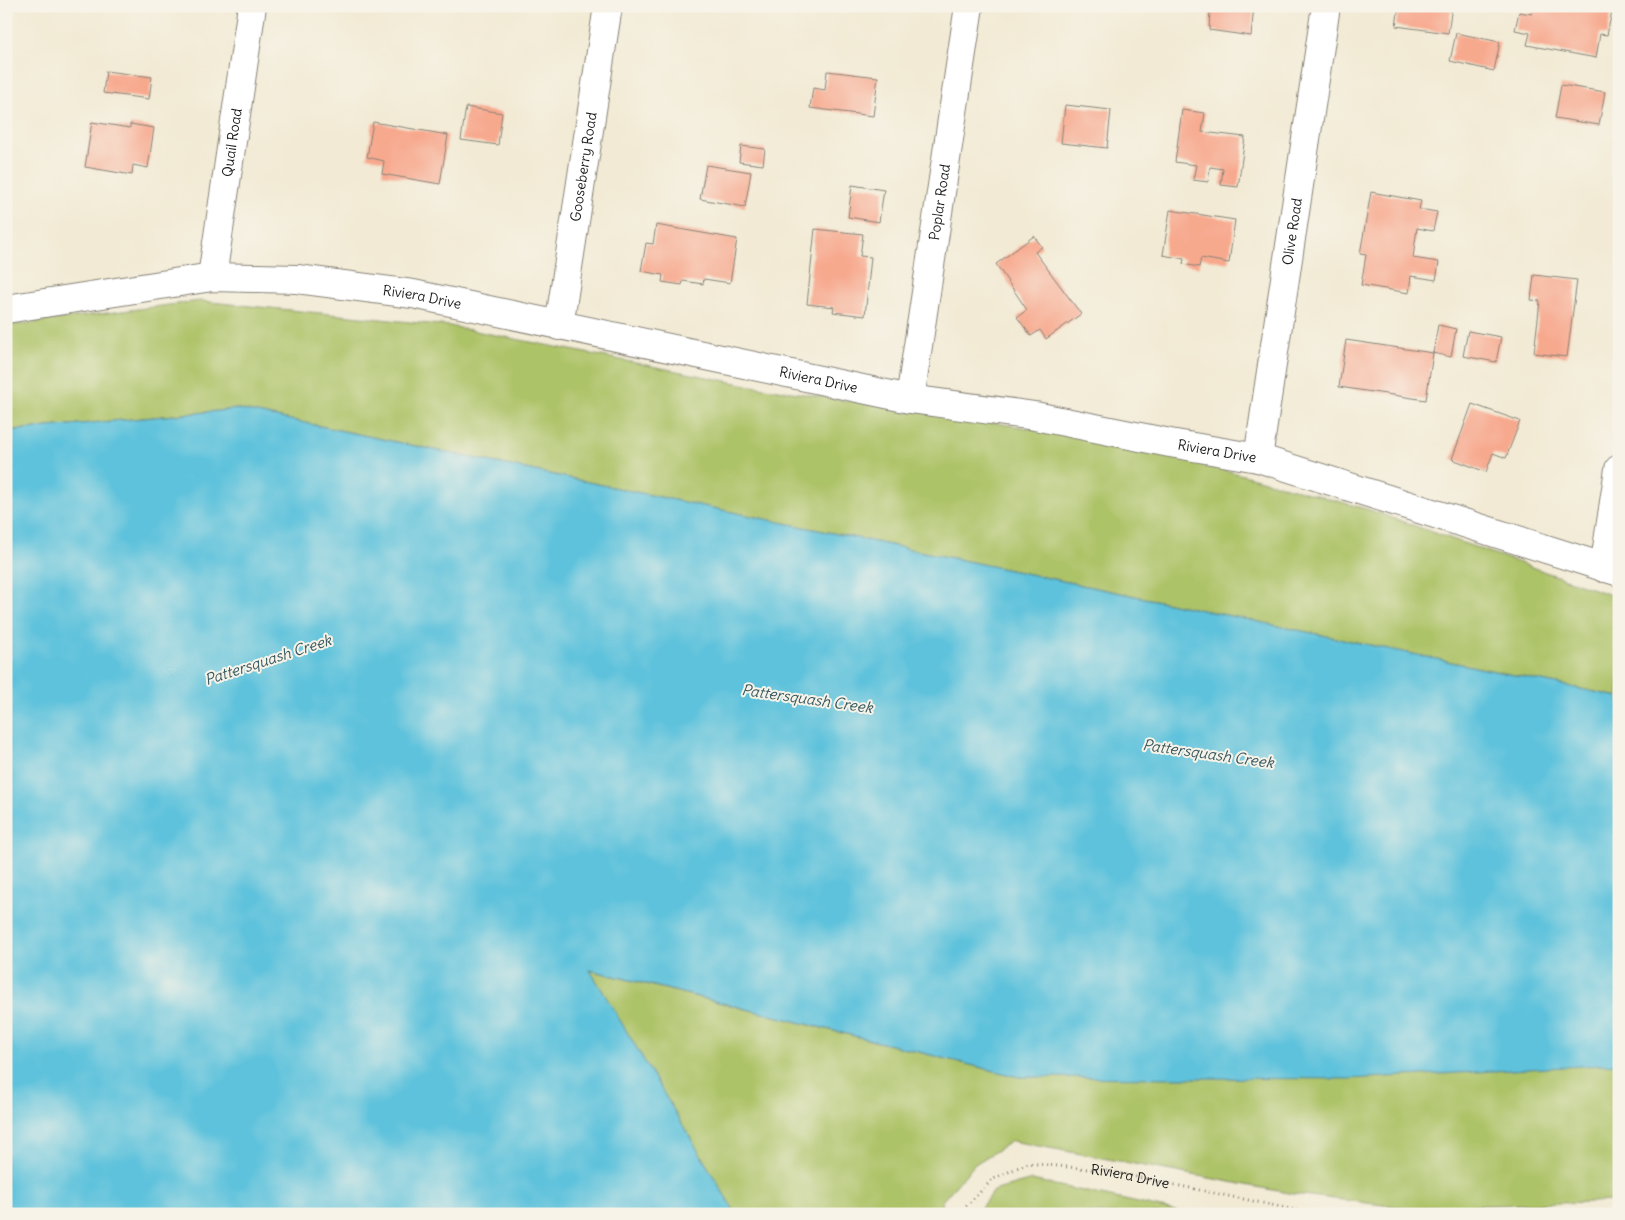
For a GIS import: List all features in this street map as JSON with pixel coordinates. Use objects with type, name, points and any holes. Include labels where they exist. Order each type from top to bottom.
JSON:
[{"type":"street","name":"Quail Road","points":[[212,277],[252,6]]},
{"type":"street","name":"Gooseberry Road","points":[[559,326],[608,6]]},
{"type":"street","name":"Poplar Road","points":[[910,400],[969,6]]},
{"type":"street","name":"Olive Road","points":[[1258,458],[1326,6]]},
{"type":"street","name":"Riviera Drive","points":[[6,309],[212,277],[297,279],[413,294],[910,400],[1035,416],[1258,458],[1612,570]]},
{"type":"street","points":[[1612,570],[1619,469]]},
{"type":"path","name":"Riviera Drive","points":[[960,1214],[993,1178],[1028,1162],[1108,1171],[1315,1214]]},
{"type":"green space","points":[[200,301],[450,326],[752,386],[1127,443],[1370,510],[1619,598],[1619,697],[238,409],[6,431],[6,326]]},
{"type":"green space","points":[[589,970],[1019,1077],[1619,1055],[1619,1201],[1408,1208],[1294,1194],[1012,1141],[975,1164],[942,1201],[940,1214],[736,1214]]},
{"type":"green space","points":[[1032,1180],[1189,1214],[976,1214],[993,1191]]},
{"type":"water","name":"Pattersquash Creek","points":[[238,409],[1619,697],[1619,1064],[1350,1079],[1019,1077],[590,970],[736,1214],[6,1214],[6,431]]},
{"type":"building","points":[[1214,6],[1254,6],[1251,36],[1209,30],[1210,10],[1213,10]]},
{"type":"building","points":[[1399,6],[1452,6],[1448,33],[1396,26]]},
{"type":"building","points":[[1533,6],[1564,6],[1573,8],[1574,6],[1613,6],[1607,35],[1600,34],[1596,58],[1527,45],[1530,33],[1515,30],[1519,12],[1532,14]]},
{"type":"building","points":[[1456,33],[1500,42],[1494,71],[1450,61]]},
{"type":"building","points":[[106,71],[152,77],[149,99],[103,93]]},
{"type":"building","points":[[827,71],[878,77],[873,116],[810,108],[813,88],[825,90]]},
{"type":"building","points":[[1561,85],[1605,92],[1599,125],[1555,118]]},
{"type":"building","points":[[1065,105],[1111,110],[1107,148],[1061,143]]},
{"type":"building","points":[[466,107],[502,113],[498,145],[461,140]]},
{"type":"building","points":[[1182,110],[1205,113],[1202,132],[1245,137],[1238,187],[1221,185],[1223,169],[1210,167],[1208,182],[1193,180],[1196,165],[1175,162]]},
{"type":"building","points":[[92,122],[130,128],[130,124],[154,128],[148,168],[133,165],[132,175],[85,167]]},
{"type":"building","points":[[373,122],[448,135],[440,184],[382,174],[384,161],[367,157]]},
{"type":"building","points":[[741,146],[765,149],[763,165],[739,162]]},
{"type":"building","points":[[706,165],[751,172],[745,207],[700,199]]},
{"type":"building","points":[[852,185],[884,190],[879,222],[848,217]]},
{"type":"building","points":[[1371,192],[1421,201],[1419,209],[1437,212],[1433,231],[1417,228],[1413,258],[1439,262],[1436,280],[1411,276],[1409,293],[1361,285],[1366,255],[1360,254]]},
{"type":"building","points":[[1170,210],[1235,220],[1229,263],[1201,258],[1199,267],[1183,264],[1184,259],[1163,255]]},
{"type":"building","points":[[656,225],[737,239],[730,283],[704,279],[703,284],[683,281],[682,285],[662,282],[663,275],[641,271],[646,243],[653,244]]},
{"type":"building","points":[[815,229],[863,234],[860,256],[871,257],[865,316],[833,312],[834,307],[807,304]]},
{"type":"building","points":[[1034,236],[1042,247],[1035,252],[1081,314],[1046,339],[1040,330],[1031,336],[1017,317],[1027,310],[996,264]]},
{"type":"building","points":[[1534,275],[1577,280],[1567,357],[1534,353],[1540,301],[1531,300]]},
{"type":"building","points":[[1438,325],[1456,329],[1451,357],[1433,353]]},
{"type":"building","points":[[1468,331],[1501,337],[1496,362],[1463,356]]},
{"type":"building","points":[[1346,340],[1433,353],[1426,400],[1339,387]]},
{"type":"building","points":[[1472,404],[1520,421],[1506,458],[1493,453],[1486,472],[1452,459]]}]
